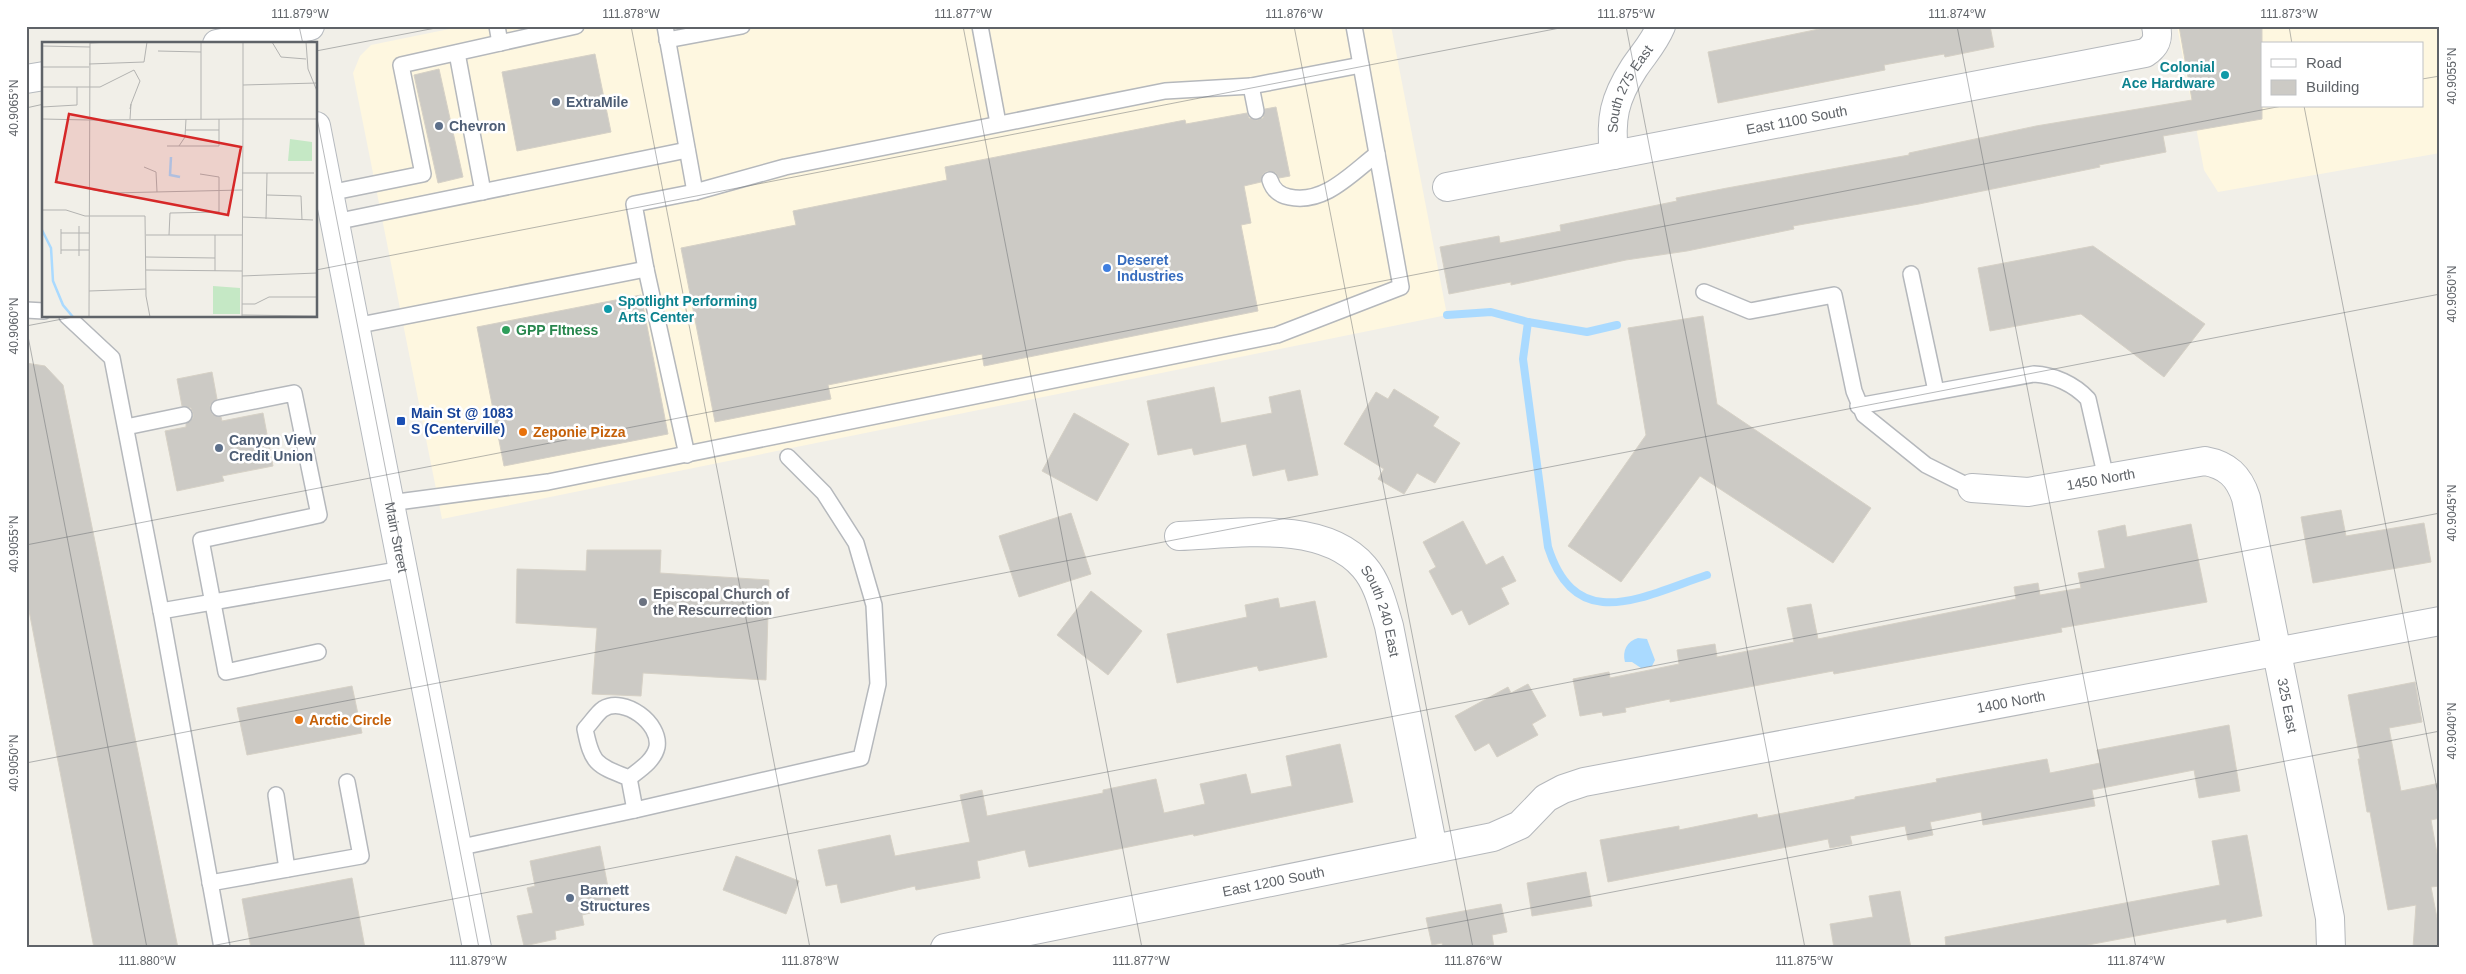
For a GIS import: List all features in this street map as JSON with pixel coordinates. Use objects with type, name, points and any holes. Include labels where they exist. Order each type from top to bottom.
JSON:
[{"type":"street","name":"South 275 East","points":[[1614,155],[1610,126],[1620,92],[1634,67],[1654,42],[1661,26]]},
{"type":"street","name":"East 1100 South","points":[[1447,187],[2145,53],[2155,47],[2158,36],[2156,26]]},
{"type":"street","points":[[230,42],[301,31]]},
{"type":"street","points":[[26,79],[42,76]]},
{"type":"street","name":"Main Street","points":[[318,136],[477,948]]},
{"type":"street","name":"1450 North","points":[[1972,488],[2028,492],[2193,462],[2211,462],[2228,468]]},
{"type":"street","name":"325 East","points":[[2228,468],[2242,486],[2246,498],[2330,918],[2331,948]]},
{"type":"street","name":"South 240 East","points":[[1179,536],[1264,533],[1311,537],[1342,550],[1364,566],[1381,596],[1389,626],[1433,849]]},
{"type":"street","name":"1400 North","points":[[1584,782],[2440,621]]},
{"type":"street","name":"East 1200 South","points":[[946,948],[1433,849],[1507,832],[1529,818],[1546,798],[1563,789],[1584,782]]},
{"type":"lane","points":[[497,26],[500,43]]},
{"type":"lane","points":[[329,193],[423,174],[402,65],[576,26]]},
{"type":"lane","points":[[695,192],[666,33],[742,26]]},
{"type":"lane","points":[[980,26],[998,123]]},
{"type":"lane","points":[[390,503],[548,482],[1277,335],[1401,287],[1354,26]]},
{"type":"lane","points":[[457,53],[483,192]]},
{"type":"lane","points":[[686,455],[646,270],[634,204],[695,192],[785,167],[1165,91],[1251,86],[1361,66]]},
{"type":"lane","points":[[1251,86],[1256,111]]},
{"type":"lane","points":[[335,222],[687,150]]},
{"type":"lane","points":[[1270,180],[1272,187],[1282,195],[1295,198],[1315,197],[1336,186],[1377,154]]},
{"type":"lane","points":[[355,326],[646,270]]},
{"type":"lane","points":[[1911,274],[1936,391]]},
{"type":"lane","points":[[1704,292],[1750,311],[1834,295],[1858,406],[1870,422],[1926,465],[1972,488]]},
{"type":"lane","points":[[26,310],[42,311]]},
{"type":"lane","points":[[69,318],[112,358],[161,611],[222,948]]},
{"type":"lane","points":[[1858,406],[2034,374],[2056,377],[2088,399],[2106,478]]},
{"type":"lane","points":[[219,408],[294,393],[319,514],[201,540],[226,672],[318,652]]},
{"type":"lane","points":[[126,428],[184,415]]},
{"type":"lane","points":[[458,848],[861,758],[878,684],[874,605],[856,543],[824,493],[788,457]]},
{"type":"lane","points":[[161,611],[403,568]]},
{"type":"lane","points":[[620,705],[639,713],[653,727],[657,746],[648,762],[628,778],[604,768],[590,754],[585,729],[604,709],[620,705]]},
{"type":"lane","points":[[628,778],[635,810]]},
{"type":"lane","points":[[210,883],[361,856],[347,782]]},
{"type":"lane","points":[[276,795],[287,869]]},
{"type":"shaded area","points":[[464,26],[1391,26],[1447,315],[442,519],[353,73],[360,56],[371,45]]},
{"type":"shaded area","points":[[2177,26],[2440,26],[2440,153],[2218,192],[2204,170]]},
{"type":"water","points":[[1638,638],[1647,639],[1655,660],[1652,666],[1641,668],[1632,662],[1625,662],[1624,654],[1626,647],[1631,641]]},
{"type":"building","points":[[1823,26],[1990,26],[1994,47],[1945,57],[1944,54],[1884,65],[1885,70],[1718,103],[1708,52],[1824,28]]},
{"type":"building","points":[[2179,26],[2262,26],[2262,119],[2163,136],[2166,152],[1919,204],[1793,226],[1794,229],[1687,251],[1626,260],[1511,285],[1511,282],[1449,294],[1440,247],[1499,236],[1500,243],[1561,231],[1560,225],[1677,201],[1676,198],[1909,155],[1909,153],[2036,126],[2192,100]]},
{"type":"building","name":"ExtraMile","points":[[595,54],[611,132],[517,151],[502,72]]},
{"type":"building","name":"Chevron","points":[[439,69],[463,177],[438,183],[414,75]]},
{"type":"building","points":[[1276,107],[1290,176],[1279,178],[1276,173],[1267,171],[1263,174],[1261,182],[1244,186],[1251,223],[1241,225],[1258,311],[984,366],[982,354],[828,385],[831,399],[715,422],[681,248],[796,225],[793,211],[947,180],[945,167],[1185,120],[1186,124],[1247,113],[1249,118],[1257,120],[1263,118],[1265,109]]},
{"type":"building","points":[[2093,246],[2205,324],[2164,377],[2081,314],[1990,331],[1978,268]]},
{"type":"building","points":[[641,295],[668,434],[504,466],[477,327]]},
{"type":"building","points":[[1703,316],[1717,404],[1871,508],[1833,563],[1700,476],[1621,582],[1568,546],[1646,435],[1628,328]]},
{"type":"building","points":[[26,363],[45,366],[63,385],[178,948],[94,948],[26,595]]},
{"type":"building","name":"Canyon View Credit Union","points":[[212,372],[217,399],[210,405],[212,414],[221,417],[222,421],[263,413],[273,466],[222,476],[224,481],[177,491],[165,431],[186,427],[186,424],[193,418],[193,414],[191,408],[182,406],[177,379]]},
{"type":"building","points":[[1214,387],[1221,423],[1272,413],[1269,397],[1300,390],[1318,475],[1288,481],[1285,469],[1253,476],[1246,444],[1194,455],[1192,448],[1158,455],[1147,401]]},
{"type":"building","points":[[1394,389],[1439,417],[1433,426],[1460,443],[1435,483],[1417,473],[1404,494],[1378,479],[1384,469],[1344,444],[1376,392],[1388,399]]},
{"type":"building","points":[[1074,413],[1129,444],[1097,501],[1042,471]]},
{"type":"building","points":[[2341,510],[2346,536],[2424,523],[2431,562],[2313,583],[2301,517]]},
{"type":"building","points":[[1071,513],[1091,574],[1019,597],[999,536]]},
{"type":"building","points":[[1463,521],[1486,565],[1503,556],[1516,581],[1501,588],[1509,604],[1469,625],[1462,610],[1452,615],[1429,571],[1436,567],[1423,542]]},
{"type":"building","points":[[2191,524],[2207,602],[2061,628],[2062,632],[1834,674],[1833,671],[1670,702],[1670,699],[1625,708],[1626,712],[1603,716],[1602,712],[1580,716],[1573,679],[1609,672],[1610,678],[1679,664],[1677,650],[1715,644],[1717,657],[1794,642],[1787,608],[1811,604],[1818,639],[2016,599],[2014,587],[2038,583],[2040,595],[2081,588],[2078,573],[2105,568],[2098,531],[2125,525],[2127,537]]},
{"type":"building","name":"Episcopal Church of the Rescurrection","points":[[587,550],[661,550],[660,573],[769,580],[766,680],[643,673],[641,696],[592,694],[597,628],[516,623],[517,569],[586,571]]},
{"type":"building","points":[[1091,591],[1142,631],[1108,675],[1057,635]]},
{"type":"building","points":[[1278,598],[1280,608],[1315,601],[1327,657],[1259,671],[1257,666],[1177,683],[1167,634],[1247,617],[1245,605]]},
{"type":"building","points":[[2415,682],[2422,722],[2389,728],[2401,791],[2440,783],[2440,818],[2431,820],[2440,870],[2440,886],[2431,887],[2438,923],[2440,923],[2440,948],[2413,948],[2416,905],[2388,910],[2370,812],[2367,812],[2358,759],[2360,759],[2348,695]]},
{"type":"building","points":[[1528,684],[1546,716],[1532,724],[1538,735],[1497,757],[1489,743],[1475,751],[1455,716],[1508,687],[1511,693]]},
{"type":"building","name":"Arctic Circle","points":[[352,686],[362,733],[247,755],[237,708]]},
{"type":"building","points":[[2229,725],[2240,791],[2199,798],[2194,770],[2092,790],[2095,806],[1983,825],[1981,812],[1930,822],[1933,835],[1908,840],[1905,826],[1850,836],[1852,844],[1830,848],[1828,839],[1608,882],[1600,840],[1679,826],[1679,830],[1757,814],[1758,818],[1937,782],[1936,779],[2047,759],[2050,773],[2100,763],[2097,750]]},
{"type":"building","points":[[1340,744],[1353,802],[1194,836],[1193,834],[1029,867],[1025,850],[977,861],[980,878],[916,890],[915,886],[841,903],[837,884],[826,886],[818,850],[890,835],[895,856],[970,842],[960,795],[982,790],[987,816],[1103,793],[1103,790],[1156,779],[1164,813],[1205,804],[1200,784],[1246,774],[1251,794],[1292,786],[1286,756]]},
{"type":"building","points":[[2247,835],[2262,916],[2227,923],[2226,919],[2072,948],[1946,948],[1945,937],[2220,885],[2212,841]]},
{"type":"building","name":"Barnett Structures","points":[[600,846],[612,908],[582,915],[584,925],[555,931],[556,939],[524,946],[517,916],[533,913],[527,888],[535,886],[530,861]]},
{"type":"building","points":[[736,856],[799,881],[786,914],[723,890]]},
{"type":"building","points":[[1586,872],[1592,906],[1532,916],[1527,883]]},
{"type":"building","points":[[352,878],[365,948],[251,948],[242,899]]},
{"type":"building","points":[[1900,891],[1911,948],[1834,948],[1830,924],[1873,917],[1869,896]]},
{"type":"building","points":[[1501,904],[1507,932],[1492,935],[1494,948],[1443,948],[1442,943],[1432,945],[1426,918]]},
{"type":"waterway","points":[[1447,315],[1491,312],[1528,322],[1587,332],[1617,325]]},
{"type":"waterway","points":[[1528,322],[1523,359],[1548,547],[1560,575],[1576,592],[1594,601],[1614,602],[1636,599],[1707,575]]},
{"type":"place","name":"Colonial Ace Hardware","points":[[2225,75]]},
{"type":"place","name":"ExtraMile","points":[[556,102]]},
{"type":"place","name":"Chevron","points":[[439,126]]},
{"type":"place","name":"Deseret Industries","points":[[1107,268]]},
{"type":"place","name":"Spotlight Performing Arts Center","points":[[608,309]]},
{"type":"place","name":"GPP FItness","points":[[506,330]]},
{"type":"place","name":"Main St @ 1083 S (Centerville)","points":[[401,421]]},
{"type":"place","name":"Zeponie Pizza","points":[[523,432]]},
{"type":"place","name":"Canyon View Credit Union","points":[[219,448]]},
{"type":"place","name":"Episcopal Church of the Rescurrection","points":[[643,602]]},
{"type":"place","name":"Arctic Circle","points":[[299,720]]},
{"type":"place","name":"Barnett Structures","points":[[570,898]]}]
